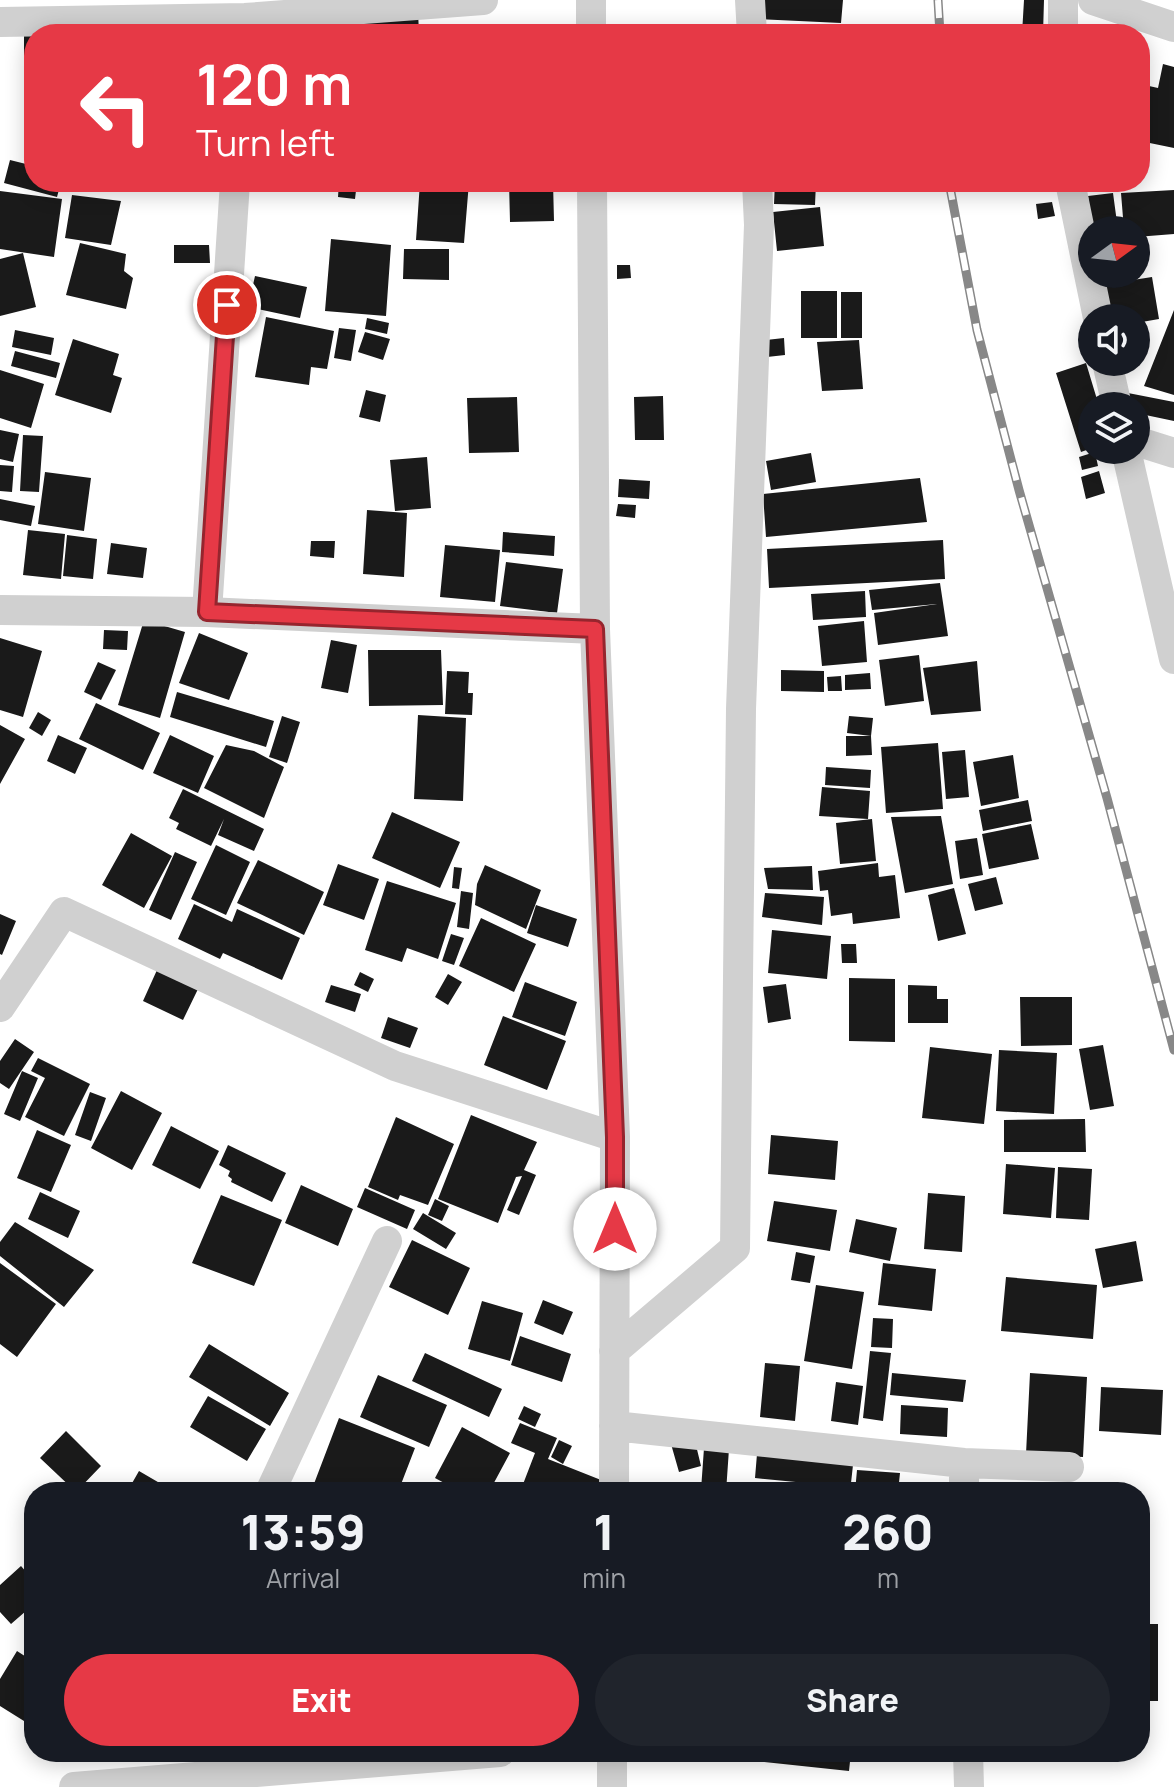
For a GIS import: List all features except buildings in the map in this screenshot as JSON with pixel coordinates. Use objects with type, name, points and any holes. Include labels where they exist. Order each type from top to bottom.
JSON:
[{"type":"street","points":[[263,24],[483,0]]},
{"type":"street","points":[[591,0],[591,24]]},
{"type":"street","points":[[750,0],[751,24]]},
{"type":"street","points":[[1063,0],[1063,24]]},
{"type":"street","points":[[1093,0],[1174,27]]},
{"type":"street","points":[[0,22],[136,10],[231,24]]},
{"type":"street","points":[[207,612],[234,192]]},
{"type":"street","points":[[592,192],[595,629],[615,1137],[614,1482]]},
{"type":"street","points":[[614,1351],[735,1248],[741,709],[759,225],[757,192]]},
{"type":"street","points":[[1072,192],[1095,304]]},
{"type":"street","points":[[1150,445],[1174,453]]},
{"type":"street","points":[[1129,464],[1174,659]]},
{"type":"street","points":[[0,610],[207,612],[595,629]]},
{"type":"street","points":[[0,1007],[64,912],[395,1066],[615,1137]]},
{"type":"street","points":[[275,1482],[387,1241]]},
{"type":"street","points":[[614,1426],[964,1477],[1069,1467]]},
{"type":"street","points":[[136,1781],[145,1762]]},
{"type":"street","points":[[74,1787],[374,1762]]},
{"type":"street","points":[[612,1762],[612,1787]]},
{"type":"street","points":[[968,1762],[969,1787]]},
{"type":"railway","points":[[938,0],[939,24]]},
{"type":"railway","points":[[951,192],[977,330],[1174,1050]]},
{"type":"route","points":[[227,305],[207,612],[595,629],[615,1137],[615,1229]]}]
